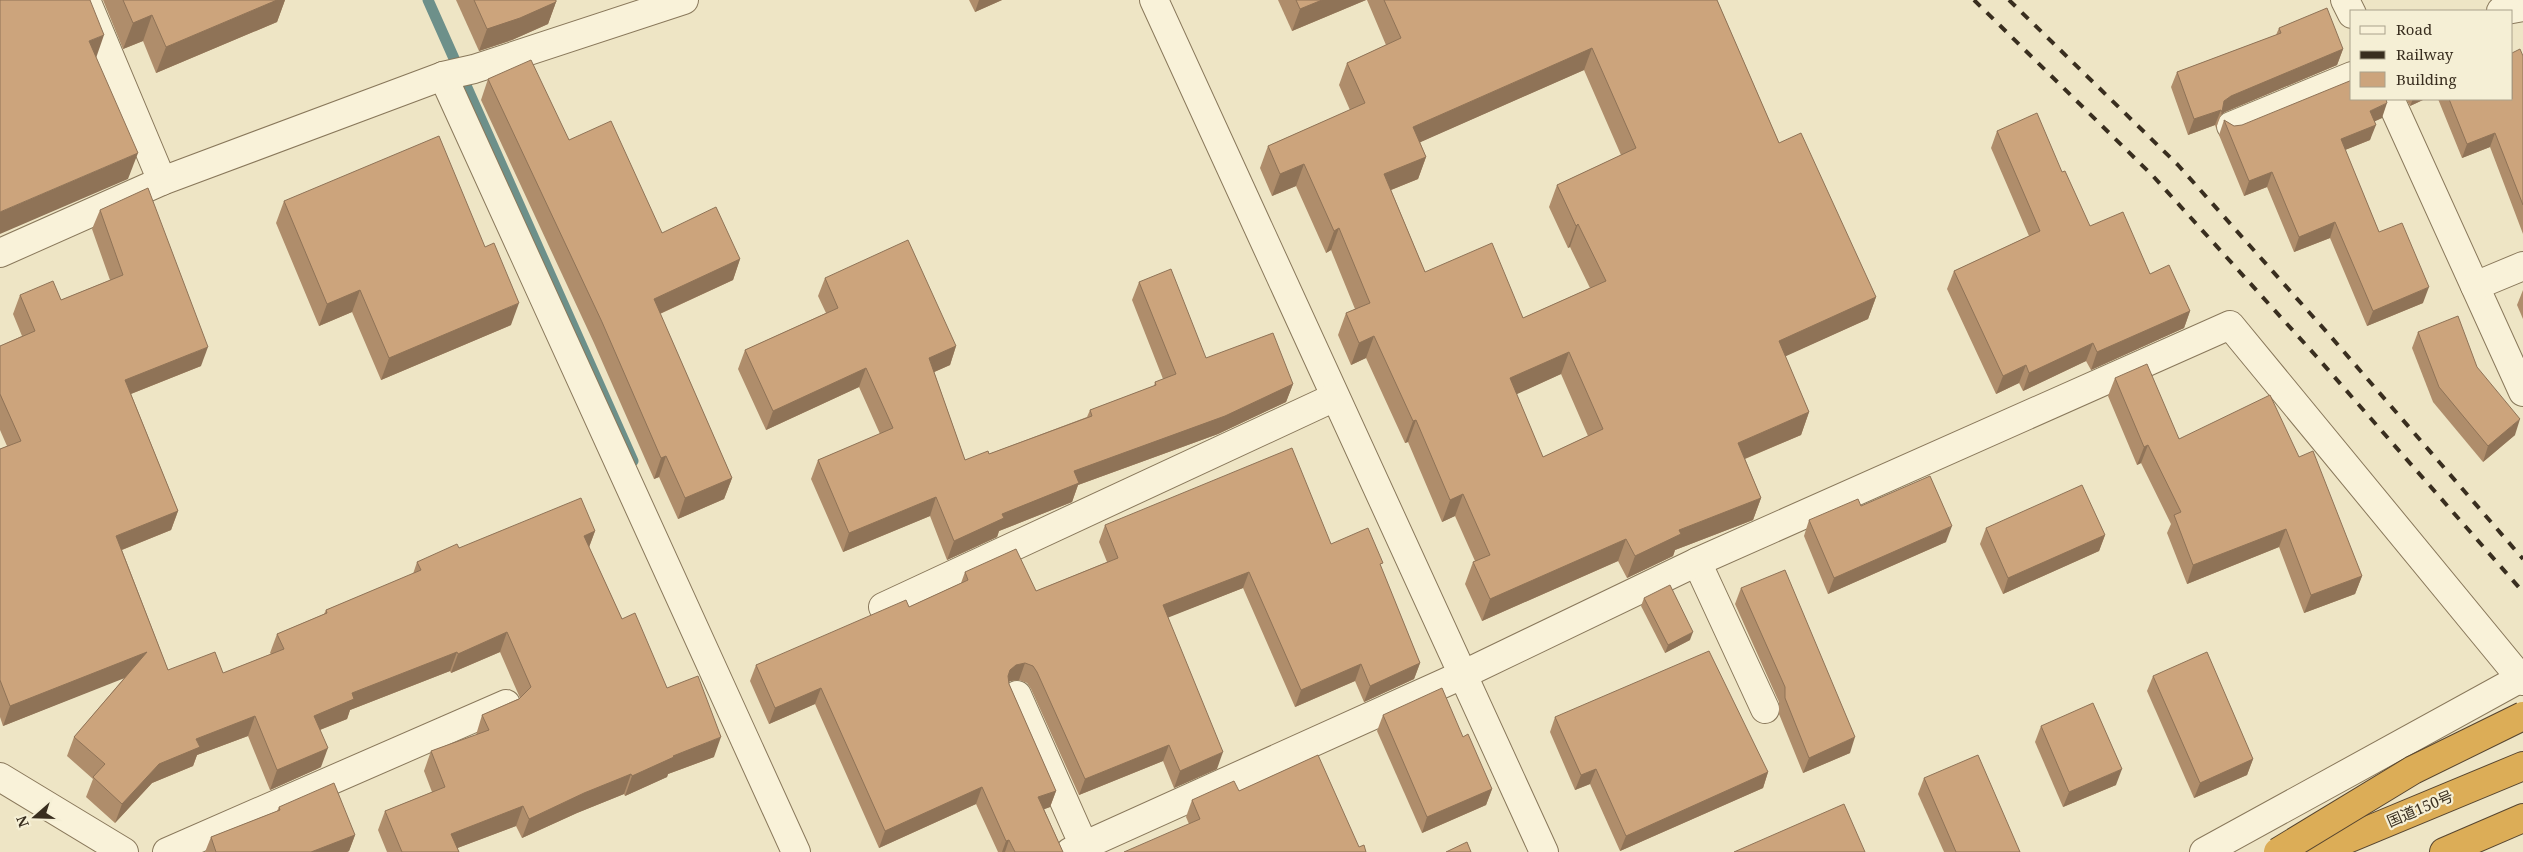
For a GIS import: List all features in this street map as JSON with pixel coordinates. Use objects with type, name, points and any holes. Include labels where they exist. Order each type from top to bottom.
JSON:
[{"type":"highway","points":[[2278,852],[2413,770],[2523,716]]},
{"type":"highway","name":"国道150号","points":[[2316,852],[2523,766]]},
{"type":"highway","points":[[2444,852],[2523,818]]},
{"type":"street","points":[[86,0],[162,181]]},
{"type":"street","points":[[0,253],[162,181],[443,76],[474,69],[684,0]]},
{"type":"street","points":[[1154,0],[1544,852]]},
{"type":"street","points":[[2507,10],[2523,7]]},
{"type":"street","points":[[443,76],[796,852]]},
{"type":"street","points":[[2231,126],[2350,77]]},
{"type":"street","points":[[2390,100],[2523,392]]},
{"type":"street","points":[[2475,286],[2523,266]]},
{"type":"street","points":[[1017,695],[1077,849],[1462,675],[1697,562],[2230,325],[2522,680],[2204,852]]},
{"type":"street","points":[[883,607],[1335,396]]},
{"type":"street","points":[[1697,562],[1765,710]]},
{"type":"street","points":[[167,852],[506,704]]},
{"type":"street","points":[[0,777],[124,852]]},
{"type":"street","points":[[2282,810],[2302,852]]},
{"type":"building","points":[[0,0],[90,0],[104,35],[89,41],[138,153],[0,212]]},
{"type":"building","points":[[123,0],[277,0],[166,47],[152,15],[133,23]]},
{"type":"building","points":[[474,0],[556,0],[556,2],[520,18],[487,29]]},
{"type":"building","points":[[1296,0],[1322,0],[1300,9]]},
{"type":"building","points":[[1384,0],[1717,0],[1779,143],[1801,133],[1876,297],[1779,341],[1809,412],[1738,443],[1761,498],[1679,530],[1681,534],[1635,556],[1626,539],[1490,599],[1473,562],[1490,555],[1463,494],[1450,500],[1416,420],[1413,421],[1374,336],[1359,343],[1346,313],[1370,303],[1339,228],[1334,231],[1304,164],[1280,174],[1268,146],[1365,103],[1347,63],[1401,38]],"holes":[[[1592,48],[1636,148],[1557,185],[1576,226],[1578,224],[1606,281],[1523,318],[1492,243],[1425,272],[1384,174],[1426,157],[1413,127]],[[1569,352],[1603,429],[1543,457],[1510,378]]]},
{"type":"building","points":[[2327,8],[2343,49],[2231,96],[2224,101],[2222,112],[2221,110],[2194,119],[2177,72],[2281,33],[2279,28]]},
{"type":"building","points":[[2520,49],[2523,56],[2523,205],[2495,133],[2467,144],[2449,100],[2513,100],[2513,52]]},
{"type":"building","points":[[531,60],[569,140],[611,121],[662,233],[716,207],[740,259],[654,299],[732,478],[685,498],[666,456],[661,458],[602,322],[488,79]]},
{"type":"building","points":[[2350,81],[2350,100],[2386,100],[2387,103],[2370,111],[2376,125],[2341,139],[2379,232],[2402,223],[2429,287],[2373,311],[2335,222],[2299,237],[2272,172],[2249,181],[2224,120],[2234,126],[2242,125]]},
{"type":"building","points":[[2037,113],[2062,172],[2065,171],[2090,226],[2123,212],[2150,274],[2169,265],[2190,311],[2097,352],[2093,343],[2029,373],[2026,365],[2003,376],[1954,271],[2040,231],[1997,131]]},
{"type":"building","points":[[439,136],[485,247],[494,243],[519,303],[389,358],[360,290],[327,304],[284,201]]},
{"type":"building","points":[[148,188],[208,347],[125,380],[178,511],[116,536],[168,670],[215,652],[223,673],[284,649],[277,634],[327,613],[326,610],[421,570],[417,562],[457,544],[459,548],[581,498],[595,531],[584,536],[622,619],[635,613],[667,688],[698,676],[721,737],[673,756],[632,776],[631,774],[584,793],[529,819],[523,806],[451,834],[459,852],[402,852],[385,811],[445,787],[431,751],[489,730],[482,715],[519,699],[531,687],[507,632],[458,654],[457,652],[352,693],[354,699],[314,716],[328,748],[324,750],[277,770],[255,716],[196,739],[200,747],[159,764],[122,804],[93,777],[105,764],[74,737],[147,652],[10,706],[0,680],[0,449],[21,441],[0,394],[0,346],[35,331],[20,295],[53,281],[61,300],[123,275],[100,210]]},
{"type":"building","points":[[908,240],[956,346],[929,358],[965,460],[988,451],[989,454],[1092,416],[1090,410],[1156,385],[1155,382],[1176,374],[1139,282],[1171,269],[1206,358],[1273,333],[1293,384],[1225,416],[1074,471],[1079,483],[1002,514],[1004,518],[954,541],[936,497],[849,533],[818,460],[893,428],[866,368],[773,411],[745,350],[838,308],[825,278]]},
{"type":"building","points":[[2458,316],[2477,367],[2520,419],[2488,446],[2439,387],[2418,332]]},
{"type":"building","points":[[2147,364],[2179,439],[2270,395],[2299,457],[2313,451],[2362,576],[2311,595],[2286,529],[2193,565],[2174,515],[2181,512],[2148,445],[2144,447],[2115,378]]},
{"type":"building","points":[[1292,448],[1331,544],[1368,528],[1383,563],[1380,564],[1420,663],[1370,686],[1361,664],[1301,690],[1249,572],[1163,605],[1223,752],[1180,771],[1169,745],[1085,779],[1037,672],[1033,666],[1025,663],[1016,665],[1010,670],[1008,676],[1009,684],[1056,791],[1038,797],[1063,852],[1015,852],[1009,840],[1006,841],[982,787],[885,831],[821,688],[775,708],[756,665],[906,600],[909,607],[968,580],[965,572],[1016,549],[1036,591],[1118,558],[1105,525]]},
{"type":"building","points":[[1930,476],[1952,526],[1834,578],[1809,520],[1858,499],[1861,506]]},
{"type":"building","points":[[2082,485],[2105,535],[2008,578],[1986,528]]},
{"type":"building","points":[[1785,570],[1855,737],[1809,758],[1785,698],[1785,687],[1741,588]]},
{"type":"building","points":[[1670,585],[1693,632],[1668,645],[1644,598]]},
{"type":"building","points":[[1709,651],[1768,772],[1626,836],[1596,769],[1581,775],[1555,717]]},
{"type":"building","points":[[2207,652],[2253,759],[2200,783],[2153,676]]},
{"type":"building","points":[[1442,688],[1463,737],[1468,734],[1492,789],[1427,817],[1383,715]]},
{"type":"building","points":[[2093,703],[2122,769],[2069,792],[2041,726]]},
{"type":"building","points":[[1318,755],[1359,847],[1364,845],[1366,852],[1124,852],[1200,819],[1192,800],[1234,781],[1239,791]]},
{"type":"building","points":[[1978,755],[2020,852],[1956,852],[1924,778]]},
{"type":"building","points":[[334,783],[355,835],[311,852],[216,852],[211,837],[280,810],[279,807]]},
{"type":"building","points":[[1844,804],[1865,852],[1734,852]]},
{"type":"building","points":[[1467,842],[1471,852],[1446,852]]},
{"type":"waterway","points":[[428,0],[633,461]]},
{"type":"railway","points":[[1974,0],[2153,176],[2316,356],[2523,592]]},
{"type":"railway","points":[[2009,0],[2178,165],[2332,338],[2523,559]]}]
